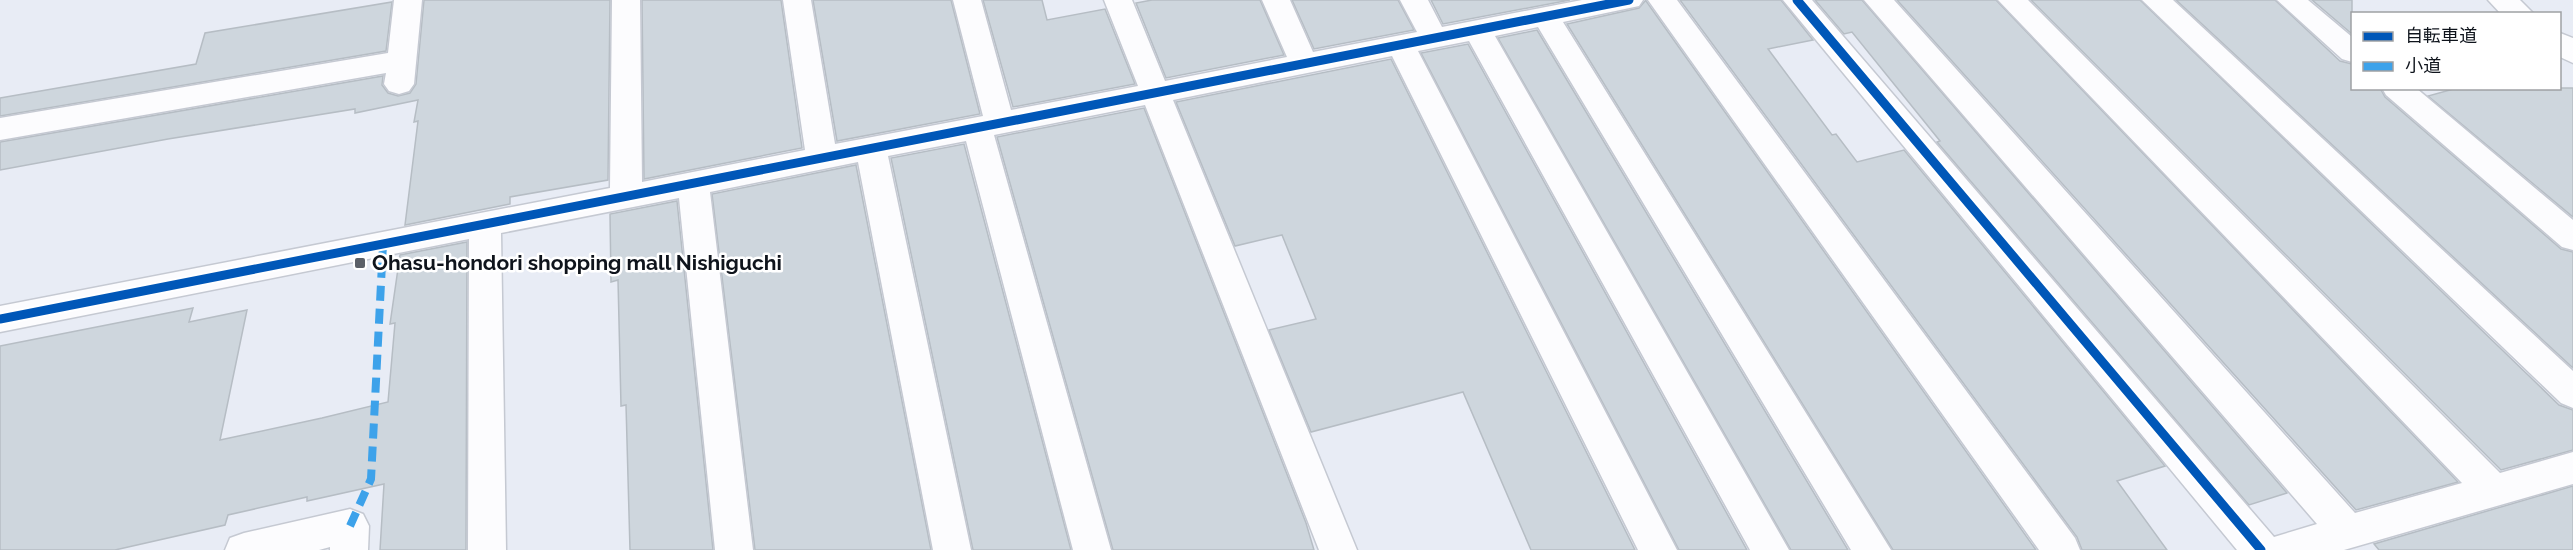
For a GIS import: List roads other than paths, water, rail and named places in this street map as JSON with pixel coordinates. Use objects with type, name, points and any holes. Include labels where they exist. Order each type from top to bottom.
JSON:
[{"type":"street","points":[[0,129],[400,72],[408,0]]},
{"type":"street","points":[[626,0],[626,197]]},
{"type":"street","points":[[797,0],[822,158]]},
{"type":"street","points":[[967,0],[988,125],[1092,550]]},
{"type":"street","points":[[1118,0],[1153,93],[1338,550]]},
{"type":"street","points":[[1276,0],[1304,63]]},
{"type":"street","points":[[1414,0],[1434,38]]},
{"type":"street","points":[[0,319],[1545,16],[1579,5],[1629,0]]},
{"type":"street","points":[[1662,0],[2061,550]]},
{"type":"street","points":[[1797,0],[2260,550]]},
{"type":"street","points":[[1878,0],[2347,531]]},
{"type":"street","points":[[2012,0],[2493,490]]},
{"type":"street","points":[[2156,0],[2573,393]]},
{"type":"street","points":[[2291,0],[2351,51]]},
{"type":"street","points":[[2502,0],[2517,12]]},
{"type":"street","points":[[1545,16],[1872,550]]},
{"type":"street","points":[[1477,29],[1770,550]]},
{"type":"street","points":[[1400,44],[1658,550]]},
{"type":"street","points":[[2398,90],[2573,238]]},
{"type":"street","points":[[871,148],[952,550]]},
{"type":"street","points":[[693,183],[734,550]]},
{"type":"street","points":[[485,224],[488,550]]},
{"type":"street","points":[[2285,550],[2573,468]]},
{"type":"street","points":[[244,550],[350,526],[349,550]]},
{"type":"place","name":"Ohasu-hondori shopping mall Nishiguchi","points":[[360,263]]}]
